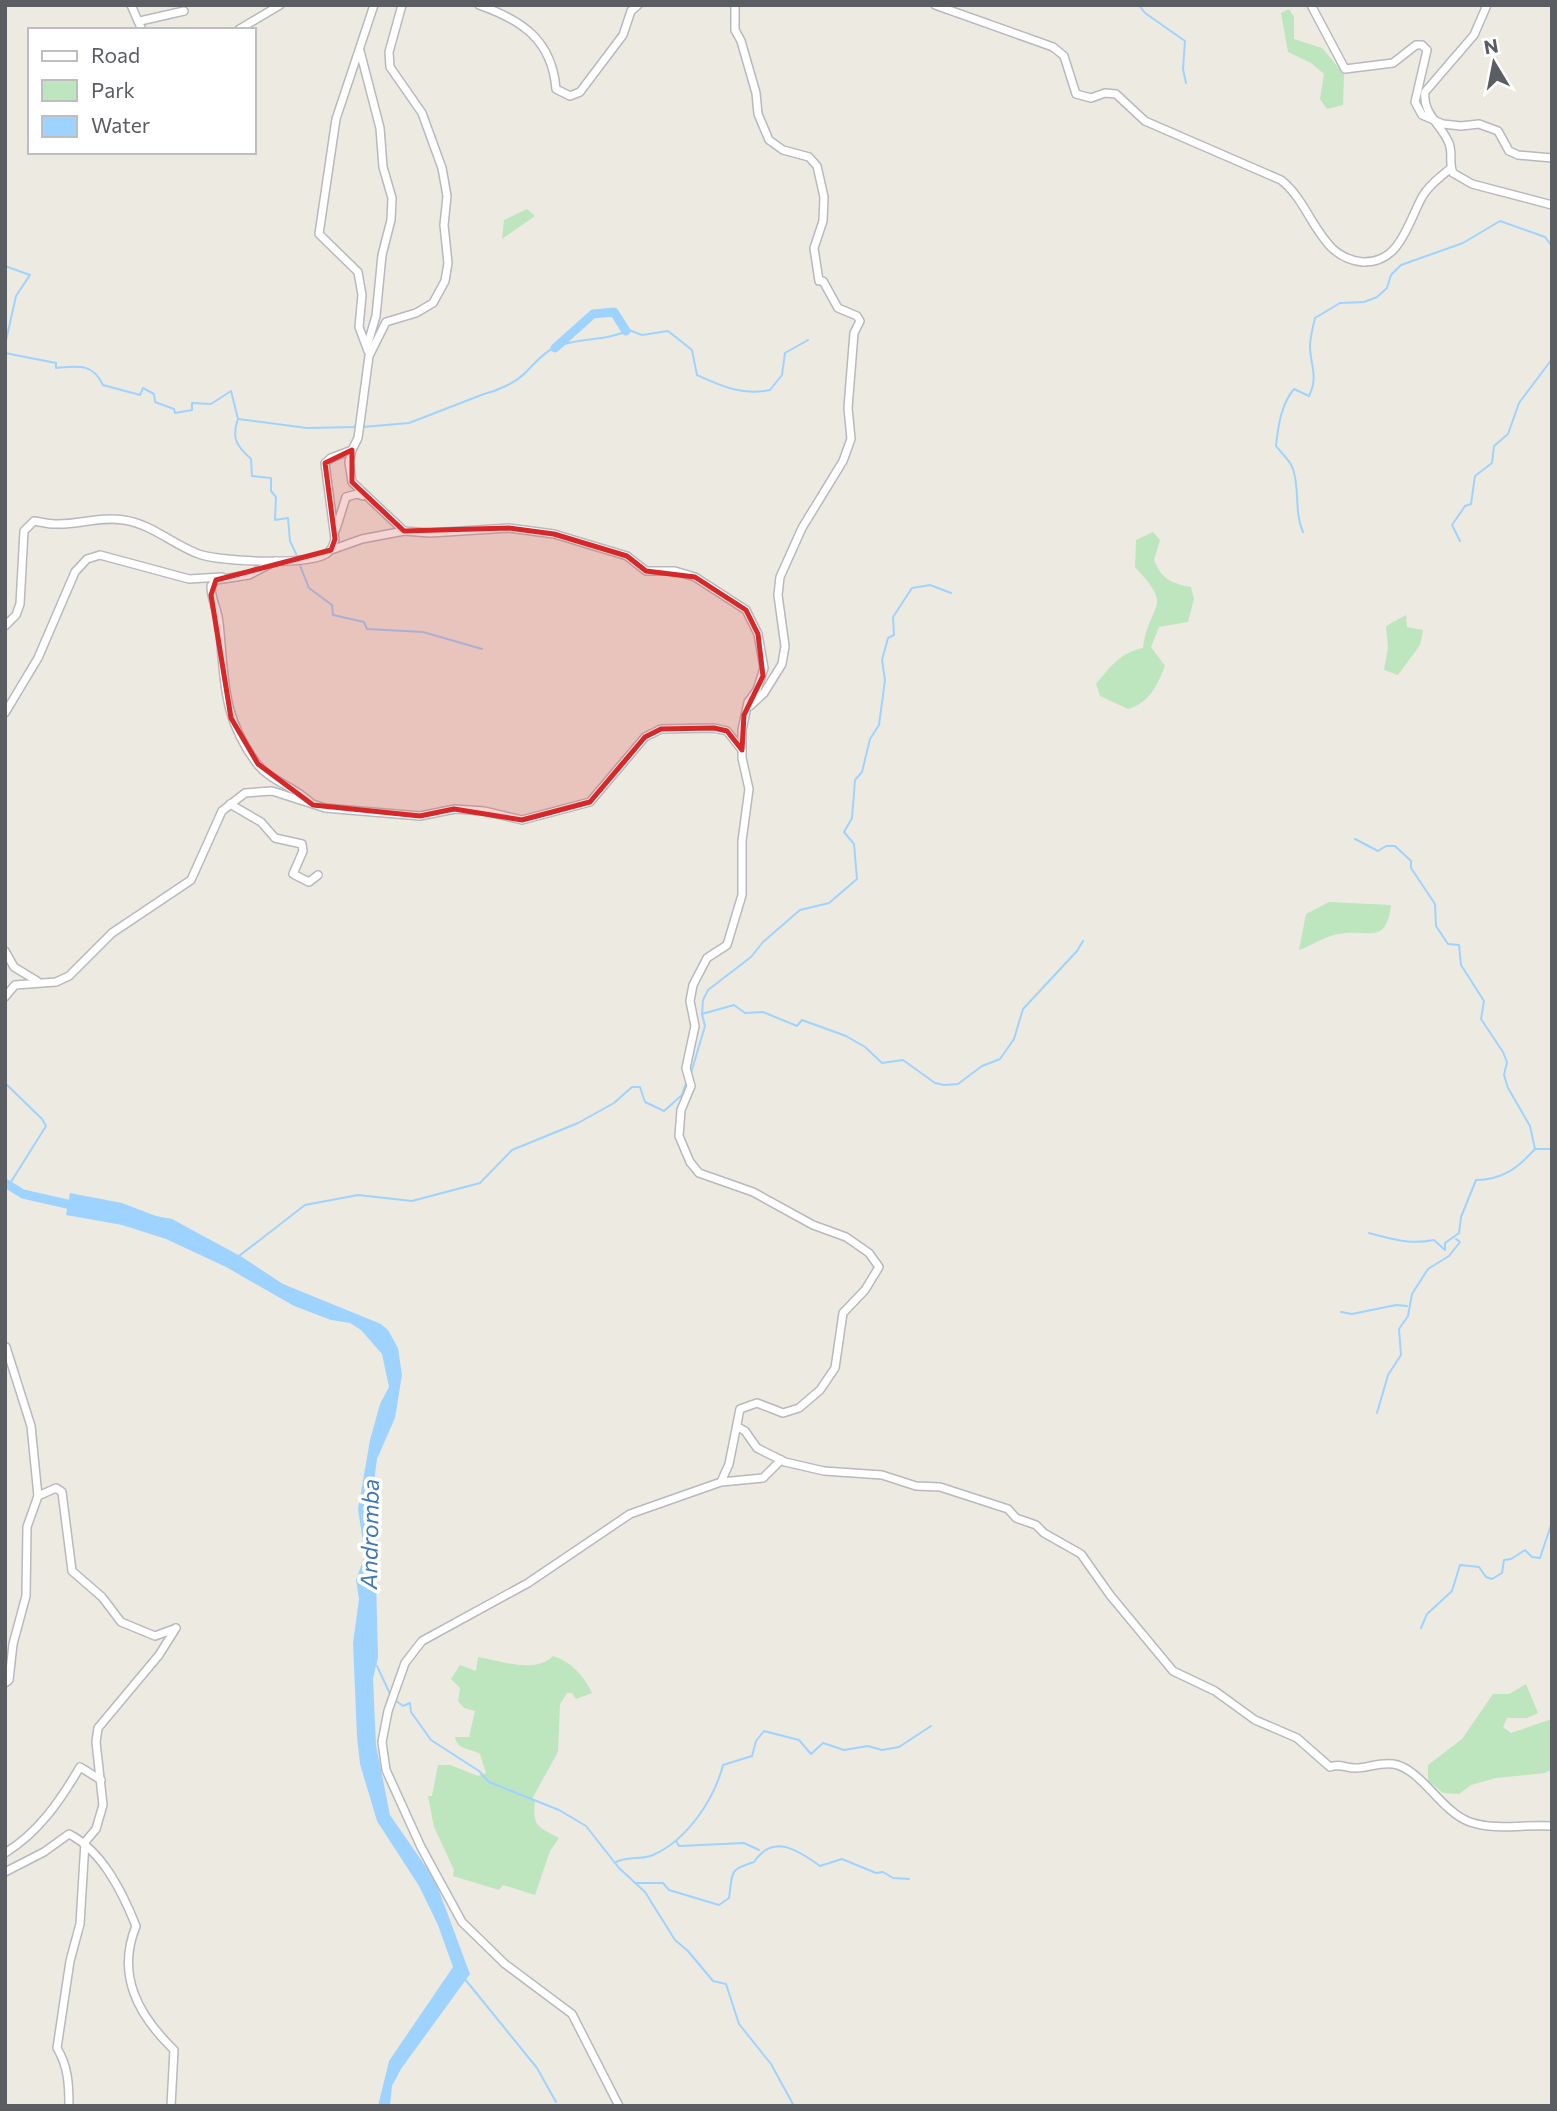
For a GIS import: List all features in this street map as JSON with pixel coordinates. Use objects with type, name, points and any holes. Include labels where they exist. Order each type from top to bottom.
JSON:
[{"type":"street","points":[[131,5],[141,25],[184,11]]},
{"type":"street","points":[[241,28],[280,5]]},
{"type":"street","points":[[368,343],[359,327],[362,295],[358,272],[319,234],[336,119],[374,5]]},
{"type":"street","points":[[369,356],[386,322],[416,313],[433,303],[445,281],[448,263],[444,225],[447,195],[442,168],[422,113],[390,67],[388,52],[402,5]]},
{"type":"street","points":[[479,5],[505,15],[528,29],[548,52],[556,89],[570,96],[580,92],[623,35],[631,12],[638,5]]},
{"type":"street","points":[[735,5],[735,30],[741,41],[764,131],[775,145],[809,157],[817,166],[824,197],[823,221],[814,248],[818,281],[823,281],[838,308],[857,316],[860,321],[855,333],[848,408],[851,439],[828,489],[802,528],[780,577],[778,595],[785,639],[782,664],[764,693],[748,707]]},
{"type":"street","points":[[936,5],[1053,47],[1064,57],[1076,94],[1091,98],[1105,93],[1116,94],[1145,121],[1281,180],[1294,191],[1333,249],[1352,261],[1376,262],[1392,252],[1410,225],[1422,197],[1451,168],[1453,153],[1424,103],[1425,92],[1474,34],[1488,5]]},
{"type":"street","points":[[1311,5],[1345,69],[1393,63],[1416,45],[1427,50],[1415,102],[1422,115],[1461,126],[1487,126],[1498,131],[1509,151],[1518,155],[1552,158]]},
{"type":"street","points":[[360,51],[372,89],[380,128],[383,167],[392,198],[391,220],[382,255],[376,316],[368,343],[369,356],[358,438],[352,450],[349,474],[364,496],[404,531]]},
{"type":"street","points":[[1451,168],[1460,178],[1472,184],[1552,205]]},
{"type":"street","points":[[335,533],[325,464],[331,458],[352,450]]},
{"type":"street","points":[[331,550],[346,497],[357,494],[364,496]]},
{"type":"street","points":[[5,626],[16,615],[20,604],[24,531],[34,521],[52,525],[104,517],[125,520],[151,529],[198,554],[290,562],[323,556],[331,550],[362,539],[404,531],[430,533],[509,528],[554,534],[634,559],[646,571],[664,571],[695,577],[746,610],[758,634],[764,668],[748,707],[742,750],[749,789],[742,841],[742,895],[727,945],[707,958],[693,985],[690,1001],[695,1026],[686,1068],[691,1086],[681,1110],[679,1136],[686,1155],[699,1173],[753,1192],[813,1225],[846,1237],[869,1253],[879,1267],[865,1290],[843,1313],[835,1368],[820,1390],[799,1408],[782,1413],[757,1403],[740,1409],[729,1464],[721,1482]]},
{"type":"street","points":[[5,713],[38,658],[70,581],[87,559],[100,555],[189,579],[218,575],[226,578]]},
{"type":"street","points":[[276,561],[249,575],[216,580],[211,586],[218,618],[223,688],[231,718],[258,764],[313,805]]},
{"type":"street","points":[[5,998],[15,985],[57,982],[69,976],[112,933],[191,880],[216,820],[230,804],[256,790],[272,791],[313,805],[419,816],[455,809],[484,811],[522,820],[590,802],[645,737],[661,729],[714,728],[727,732],[742,750]]},
{"type":"street","points":[[230,804],[261,822],[275,838],[302,844],[303,850],[293,874],[309,882],[318,875]]},
{"type":"street","points":[[5,951],[14,967],[41,983]]},
{"type":"street","points":[[5,1683],[9,1680],[13,1644],[26,1596],[27,1527],[38,1496],[31,1426],[6,1347]]},
{"type":"street","points":[[738,1427],[744,1430],[757,1448],[781,1460],[824,1471],[882,1475],[916,1486],[940,1487],[1008,1510],[1016,1518],[1036,1525],[1044,1533],[1081,1554],[1110,1595],[1173,1671],[1215,1691],[1255,1720],[1297,1738],[1331,1767],[1337,1764],[1358,1769],[1373,1764],[1396,1764],[1426,1785],[1455,1815],[1470,1822],[1511,1827],[1552,1826]]},
{"type":"street","points":[[619,2106],[572,2014],[505,1964],[457,1914],[445,1886],[421,1847],[386,1770],[382,1742],[388,1711],[405,1663],[412,1651],[430,1635],[528,1583],[630,1514],[721,1482],[763,1478],[781,1460]]},
{"type":"street","points":[[38,1496],[56,1488],[62,1492],[72,1572],[102,1597],[121,1622],[155,1636],[177,1628],[159,1655],[98,1728],[96,1742],[103,1805],[96,1829],[85,1842],[80,1924],[70,1961],[57,2048],[63,2058],[62,2066],[70,2077],[69,2106]]},
{"type":"street","points":[[5,1853],[27,1839],[47,1819],[80,1767],[101,1780]]},
{"type":"street","points":[[5,1872],[44,1852],[69,1833],[85,1842],[123,1893],[136,1926],[127,1947],[130,1984],[152,2029],[174,2050],[171,2106]]},
{"type":"highlighted area","points":[[352,450],[352,482],[404,531],[509,528],[554,534],[627,556],[646,571],[695,577],[746,610],[758,634],[763,676],[744,715],[742,750],[727,731],[714,728],[661,729],[645,737],[590,802],[522,820],[454,809],[420,816],[313,805],[258,764],[231,718],[211,595],[216,580],[331,550],[335,539],[325,463]]},
{"type":"green space","points":[[1289,9],[1294,17],[1294,39],[1322,48],[1344,74],[1343,105],[1327,109],[1320,99],[1324,74],[1311,63],[1288,52],[1281,13]]},
{"type":"green space","points":[[527,209],[535,216],[502,239],[504,220]]},
{"type":"green space","points":[[1153,532],[1160,540],[1154,560],[1160,572],[1172,582],[1191,587],[1194,599],[1188,622],[1159,627],[1151,647],[1165,666],[1147,698],[1128,709],[1100,696],[1096,684],[1122,657],[1143,648],[1157,599],[1135,567],[1136,540]]},
{"type":"green space","points":[[1406,615],[1407,627],[1423,630],[1420,645],[1398,675],[1384,670],[1388,648],[1386,626]]},
{"type":"green space","points":[[1329,902],[1391,905],[1385,926],[1380,931],[1334,935],[1299,950],[1306,914]]},
{"type":"green space","points":[[553,1656],[577,1670],[592,1693],[576,1699],[572,1693],[567,1693],[560,1704],[558,1752],[532,1799],[535,1801],[538,1825],[559,1838],[550,1851],[535,1895],[503,1885],[499,1890],[453,1876],[454,1870],[434,1827],[428,1796],[432,1796],[438,1765],[450,1765],[478,1776],[486,1773],[480,1754],[461,1747],[456,1741],[455,1737],[469,1737],[475,1711],[464,1708],[458,1701],[460,1688],[451,1679],[460,1665],[476,1671],[478,1657],[527,1665],[546,1661]]},
{"type":"green space","points":[[1526,1684],[1538,1713],[1527,1718],[1507,1718],[1503,1727],[1511,1733],[1552,1719],[1552,1769],[1545,1773],[1496,1778],[1471,1785],[1459,1794],[1443,1793],[1428,1781],[1428,1765],[1462,1739],[1493,1694],[1509,1694]]},
{"type":"water","points":[[70,1193],[122,1203],[172,1219],[242,1257],[283,1284],[381,1324],[388,1330],[398,1348],[402,1375],[395,1418],[377,1459],[374,1482],[379,1520],[376,1577],[378,1657],[373,1679],[376,1745],[390,1815],[435,1880],[470,1974],[401,2069],[392,2086],[390,2106],[378,2106],[389,2061],[453,1967],[438,1925],[419,1886],[377,1821],[360,1764],[353,1643],[359,1599],[356,1580],[365,1555],[358,1509],[370,1440],[380,1404],[389,1387],[382,1354],[361,1330],[350,1323],[331,1320],[294,1306],[226,1267],[166,1239],[122,1225],[66,1215]]},
{"type":"waterway","points":[[1139,5],[1145,13],[1185,41],[1183,69],[1186,83]]},
{"type":"waterway","points":[[1303,532],[1293,469],[1276,446],[1281,416],[1290,395],[1294,389],[1309,396],[1312,389],[1314,376],[1310,343],[1315,318],[1340,303],[1364,302],[1377,297],[1387,288],[1391,275],[1401,265],[1463,243],[1500,221],[1545,237],[1552,246]]},
{"type":"waterway","points":[[5,266],[30,275],[16,296],[5,345]]},
{"type":"waterway","points":[[555,348],[593,314],[614,312],[626,331]]},
{"type":"waterway","points":[[362,427],[409,423],[506,386],[522,376],[555,347],[629,330],[642,335],[668,331],[692,350],[697,375],[723,386],[750,392],[770,390],[782,375],[785,353],[808,340]]},
{"type":"waterway","points":[[5,353],[56,363],[56,368],[90,369],[103,385],[140,395],[143,388],[154,394],[155,402],[174,409],[175,413],[192,410],[192,403],[211,404],[231,391],[238,419],[307,428],[356,427]]},
{"type":"waterway","points":[[1460,541],[1452,525],[1465,506],[1471,504],[1475,476],[1492,463],[1494,446],[1508,434],[1519,403],[1552,359]]},
{"type":"waterway","points":[[238,419],[235,432],[237,442],[251,459],[252,476],[271,478],[271,491],[276,497],[275,520],[288,518],[290,541],[298,558]]},
{"type":"waterway","points":[[299,563],[309,588],[332,605],[333,615],[364,622],[367,629],[423,632],[482,649]]},
{"type":"waterway","points":[[702,1014],[703,1000],[708,990],[751,957],[763,942],[800,910],[829,903],[857,879],[854,844],[844,832],[852,818],[855,780],[862,772],[870,739],[879,725],[885,680],[882,660],[888,638],[894,635],[893,617],[912,588],[930,585],[951,593]]},
{"type":"waterway","points":[[1355,839],[1378,851],[1386,846],[1395,846],[1411,861],[1411,868],[1435,904],[1436,926],[1448,944],[1459,945],[1461,965],[1484,1001],[1481,1019],[1503,1052],[1507,1062],[1504,1075],[1508,1088],[1530,1126],[1535,1149]]},
{"type":"waterway","points":[[691,1073],[705,1026],[702,1014],[734,1005],[745,1013],[763,1012],[797,1026],[802,1020],[846,1036],[865,1047],[882,1063],[903,1060],[935,1083],[958,1084],[982,1066],[1000,1059],[1014,1039],[1023,1009],[1077,951],[1083,941]]},
{"type":"waterway","points":[[239,1256],[305,1205],[358,1195],[412,1201],[480,1183],[512,1150],[578,1123],[614,1103],[632,1087],[640,1087],[645,1102],[664,1111],[682,1095],[687,1080]]},
{"type":"waterway","points":[[5,1083],[46,1126],[9,1185]]},
{"type":"waterway","points":[[1369,1233],[1409,1242],[1434,1240],[1445,1250],[1445,1243],[1459,1233],[1461,1217],[1476,1180],[1494,1178],[1509,1172],[1535,1149],[1552,1149]]},
{"type":"waterway","name":"Andromba","points":[[5,1183],[23,1194],[80,1207]]},
{"type":"waterway","points":[[1377,1413],[1388,1375],[1401,1355],[1399,1329],[1408,1316],[1412,1294],[1428,1269],[1449,1256],[1460,1242],[1456,1239]]},
{"type":"waterway","points":[[1341,1312],[1352,1314],[1396,1305],[1407,1306]]},
{"type":"waterway","points":[[1421,1628],[1427,1614],[1452,1591],[1460,1565],[1479,1567],[1486,1577],[1492,1579],[1502,1573],[1504,1560],[1511,1559],[1525,1550],[1532,1557],[1540,1558],[1552,1522]]},
{"type":"waterway","points":[[377,1666],[391,1696]]},
{"type":"waterway","points":[[395,1700],[403,1706],[410,1703],[411,1712],[431,1740],[479,1771],[489,1782],[559,1810],[586,1826],[619,1868],[645,1892],[675,1940],[713,1981],[726,1984],[739,2024],[771,2064],[794,2106]]},
{"type":"waterway","points":[[616,1862],[653,1855],[677,1840],[706,1805],[723,1765],[752,1756],[756,1741],[764,1731],[799,1740],[811,1754],[823,1743],[844,1750],[868,1746],[882,1750],[899,1747],[931,1726]]},
{"type":"waterway","points":[[676,1841],[679,1846],[744,1843],[759,1850]]},
{"type":"waterway","points":[[636,1883],[663,1883],[669,1890],[719,1905],[729,1898],[733,1873],[754,1862],[769,1848],[777,1846],[794,1850],[820,1866],[842,1859],[876,1873],[883,1872],[893,1878],[909,1879]]},
{"type":"waterway","points":[[464,1978],[537,2068],[556,2102]]}]
